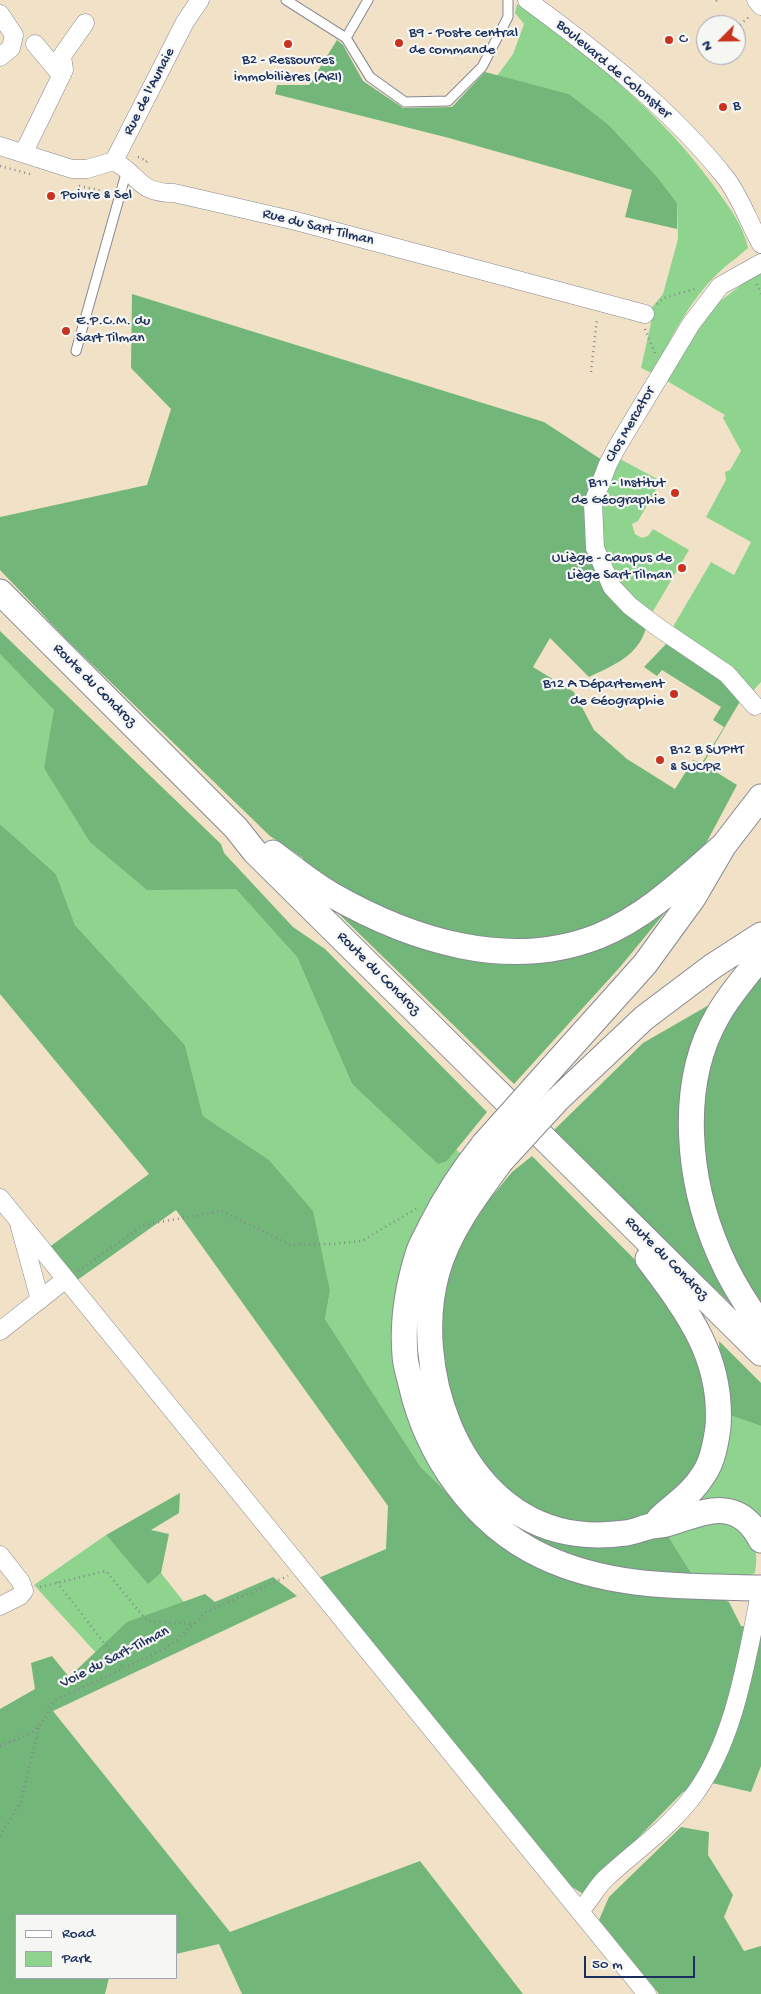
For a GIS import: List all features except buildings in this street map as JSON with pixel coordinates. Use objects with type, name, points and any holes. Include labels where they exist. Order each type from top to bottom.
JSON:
[{"type":"main road","name":"Route du Condroz","points":[[0,592],[236,828],[269,866],[761,1353]]},
{"type":"main road","name":"Route du Condroz","points":[[0,615],[648,1258],[663,1268],[761,1367]]},
{"type":"main road","points":[[761,797],[724,845],[693,898],[645,964],[484,1144],[448,1193],[418,1252],[404,1311],[405,1356],[415,1401],[428,1438],[447,1472],[478,1509],[509,1537],[542,1556],[587,1574],[658,1586],[761,1588]]},
{"type":"main road","points":[[236,828],[330,894],[380,920],[423,938],[471,949],[508,951],[568,946],[599,936],[636,916],[671,892],[724,845]]},
{"type":"main road","points":[[761,935],[713,966],[644,1018],[557,1100],[501,1161],[468,1206],[437,1271],[430,1314],[430,1350],[437,1395],[451,1432],[474,1470],[503,1501],[530,1518],[557,1530],[588,1536],[627,1533],[651,1526],[665,1525],[703,1511],[726,1510],[746,1520],[761,1540]]},
{"type":"main road","points":[[761,957],[737,986],[717,1016],[700,1059],[691,1107],[695,1168],[702,1207],[719,1254],[746,1304],[761,1325]]},
{"type":"main road","points":[[648,1258],[685,1308],[704,1344],[714,1371],[719,1412],[716,1441],[706,1472],[687,1497],[651,1526]]},
{"type":"street","points":[[184,0],[186,22]]},
{"type":"street","name":"Rue de l'Aunaie","points":[[120,166],[186,22],[200,0]]},
{"type":"street","name":"Boulevard de Colonster","points":[[527,0],[658,105],[726,179],[761,244]]},
{"type":"street","points":[[0,14],[14,34],[11,48],[0,57]]},
{"type":"street","points":[[24,152],[64,70],[62,56],[84,23]]},
{"type":"street","points":[[35,44],[61,75]]},
{"type":"street","points":[[0,146],[24,152],[72,169],[120,166]]},
{"type":"street","name":"Rue du Sart Tilman","points":[[120,166],[142,186],[157,193],[174,193],[296,221],[645,314]]},
{"type":"street","name":"Clos Mercator","points":[[754,706],[727,674],[630,606],[612,587],[595,548],[593,503],[608,464],[690,324],[720,286],[761,263]]},
{"type":"street","points":[[0,1198],[647,1994]]},
{"type":"street","points":[[18,1220],[40,1300]]},
{"type":"street","points":[[0,1331],[66,1279]]},
{"type":"street","points":[[0,1555],[21,1582],[24,1591],[20,1596],[0,1606]]},
{"type":"street","points":[[579,1910],[592,1898],[602,1882],[664,1829],[699,1787],[718,1749],[733,1710],[747,1657],[761,1588]]},
{"type":"lane","points":[[286,0],[346,38],[370,77],[405,102],[448,101],[482,67],[508,17],[508,0]]},
{"type":"lane","points":[[346,38],[368,0]]},
{"type":"lane","points":[[76,351],[120,166]]},
{"type":"path","points":[[746,19],[757,7]]},
{"type":"path","points":[[663,370],[645,330],[645,314],[664,298],[693,289],[720,286]]},
{"type":"path","points":[[591,372],[599,302]]},
{"type":"path","points":[[66,1279],[143,1225],[222,1211],[291,1245],[333,1244],[362,1241],[417,1208],[422,1201]]},
{"type":"path","name":"Voie du Sart-Tilman","points":[[0,1746],[30,1734],[40,1725],[48,1708],[56,1700],[124,1669],[177,1640],[206,1612],[301,1569]]},
{"type":"path","points":[[24,1591],[106,1571],[147,1621],[194,1624]]},
{"type":"path","points":[[57,1582],[124,1669]]},
{"type":"path","points":[[0,1836],[20,1801],[40,1725]]},
{"type":"green space","points":[[517,4],[598,65],[648,110],[693,159],[714,186],[739,223],[746,239],[748,248],[715,276],[684,315],[654,374],[641,368],[653,314],[650,310],[663,294],[678,239],[677,203],[659,179],[609,125],[569,94],[497,76],[513,54],[524,24],[515,13]]},
{"type":"green space","points":[[337,40],[343,45],[363,81],[403,108],[452,107],[485,72],[569,94],[609,125],[659,179],[677,203],[677,229],[625,217],[632,190],[449,138],[275,94],[277,85],[309,85]]},
{"type":"green space","points":[[761,274],[761,682],[753,691],[674,633],[674,625],[711,562],[734,575],[751,542],[706,517],[726,480],[725,472],[730,470],[741,451],[723,418],[725,415],[667,381],[695,328],[714,306],[754,275]]},
{"type":"green space","points":[[132,294],[544,422],[602,460],[589,547],[646,628],[642,638],[631,653],[616,664],[589,677],[550,638],[533,667],[574,692],[594,730],[627,759],[675,789],[693,760],[702,763],[724,727],[713,720],[721,707],[662,670],[657,676],[644,667],[667,643],[722,679],[742,698],[703,764],[737,785],[677,898],[620,967],[514,1084],[304,880],[303,858],[270,836],[68,641],[0,570],[0,517],[147,485],[171,409],[131,368]]},
{"type":"green space","points":[[620,459],[661,481],[638,521],[632,524],[635,534],[642,538],[648,536],[653,529],[689,550],[652,613],[636,604],[617,583],[605,560],[597,510]]},
{"type":"green space","points":[[0,631],[221,844],[224,853],[293,927],[325,949],[487,1112],[447,1161],[438,1164],[352,1084],[297,957],[236,889],[147,890],[90,842],[44,768],[54,710],[0,654]]},
{"type":"green space","points":[[0,654],[55,710],[44,768],[236,888],[297,957],[352,1084],[447,1161],[456,1149],[463,1156],[396,1344],[469,1515],[420,1466],[325,1319],[330,1291],[268,1159],[203,1116],[185,1045],[75,925],[56,874],[0,824]]},
{"type":"green space","points":[[0,824],[56,874],[75,925],[185,1045],[203,1116],[268,1159],[313,1211],[330,1291],[325,1319],[420,1466],[469,1515],[535,1564],[713,1594],[729,1602],[741,1626],[761,1627],[761,1766],[751,1792],[712,1783],[683,1792],[583,1894],[561,1880],[316,1579],[386,1549],[388,1506],[176,1210],[76,1281],[48,1248],[149,1174],[0,994]]},
{"type":"green space","points":[[761,975],[761,1332],[645,1223],[553,1131],[643,1043]]},
{"type":"green space","points":[[532,1156],[659,1284],[704,1358],[708,1449],[660,1514],[623,1526],[580,1527],[545,1515],[513,1496],[482,1465],[462,1430],[447,1394],[440,1345],[444,1298],[454,1255],[473,1219],[512,1172]]},
{"type":"green space","points":[[719,1341],[761,1383],[761,1426],[732,1416],[720,1362]]},
{"type":"green space","points":[[732,1416],[761,1426],[761,1527],[698,1503],[712,1482],[721,1462]]},
{"type":"green space","points":[[180,1493],[179,1513],[151,1530],[169,1534],[161,1573],[148,1584],[106,1535]]},
{"type":"green space","points":[[723,1515],[745,1533],[754,1545],[756,1552],[755,1573],[744,1577],[693,1576],[665,1531]]},
{"type":"green space","points":[[533,1530],[665,1531],[693,1576],[607,1571],[525,1540]]},
{"type":"green space","points":[[106,1535],[148,1583],[161,1573],[195,1616],[108,1666],[34,1585]]},
{"type":"green space","points":[[273,1577],[297,1596],[53,1711],[230,1932],[420,1861],[523,1994],[242,1994],[219,1944],[178,1954],[178,1914],[15,1914],[15,1979],[109,1979],[105,1994],[0,1994],[0,1709],[35,1689],[31,1663],[52,1656],[69,1677],[127,1622],[205,1594],[215,1602]]},
{"type":"green space","points":[[681,1827],[709,1832],[708,1855],[733,1895],[724,1917],[744,1951],[761,1946],[761,1994],[659,1994],[599,1920],[609,1897]]},
{"type":"place","name":"C","points":[[669,40]]},
{"type":"place","name":"B9 - Poste central de commande","points":[[399,43]]},
{"type":"place","name":"B2 - Ressources immobilières (ARI)","points":[[288,44]]},
{"type":"place","name":"B","points":[[723,107]]},
{"type":"place","name":"Poivre & Sel","points":[[51,196]]},
{"type":"place","name":"E.P.C.M. du Sart Tilman","points":[[66,331]]},
{"type":"place","name":"B11 - Institut de Géographie","points":[[675,493]]},
{"type":"place","name":"ULiège - Campus de Liège Sart Tilman","points":[[682,568]]},
{"type":"place","name":"B12 A Département de Géographie","points":[[674,694]]},
{"type":"place","name":"B12 B SUPHT & SUCPR","points":[[660,760]]}]
